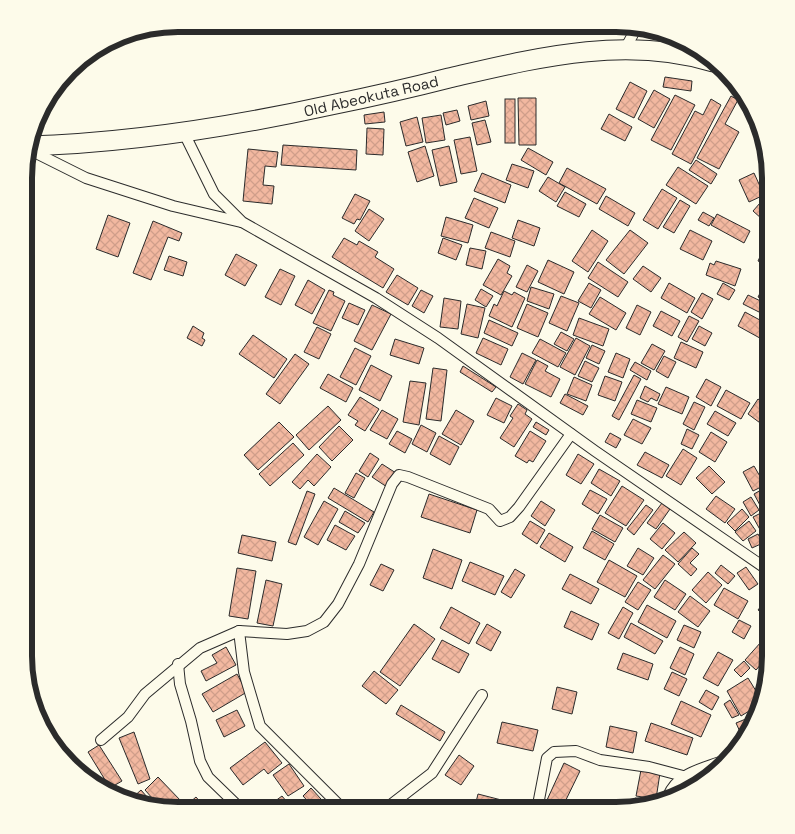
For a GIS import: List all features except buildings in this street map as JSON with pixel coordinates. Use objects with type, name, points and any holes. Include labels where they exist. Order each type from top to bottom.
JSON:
[{"type":"highway","name":"Old Abeokuta Road","points":[[36,146],[116,141],[184,132],[331,105],[513,62],[562,54],[625,49],[699,58]]},
{"type":"street","points":[[625,49],[633,34]]},
{"type":"street","points":[[184,132],[214,194],[242,222],[376,298],[438,338],[571,434],[762,566]]},
{"type":"street","points":[[35,151],[86,178],[173,206],[242,222]]},
{"type":"street","points":[[101,740],[128,717],[144,694],[178,664],[200,648],[239,631],[287,634],[307,631],[324,622],[342,596],[359,564],[392,484],[399,475],[489,509],[500,521],[510,517],[519,507],[571,434]]},
{"type":"street","points":[[239,631],[244,672],[260,726],[335,801]]},
{"type":"street","points":[[178,664],[180,684],[200,761],[208,777],[233,801]]},
{"type":"street","points":[[396,801],[432,773],[482,695]]},
{"type":"street","points":[[539,801],[547,758],[554,752],[576,751],[600,760],[650,767],[683,776]]},
{"type":"street","points":[[671,791],[674,784],[683,776],[714,764]]}]
